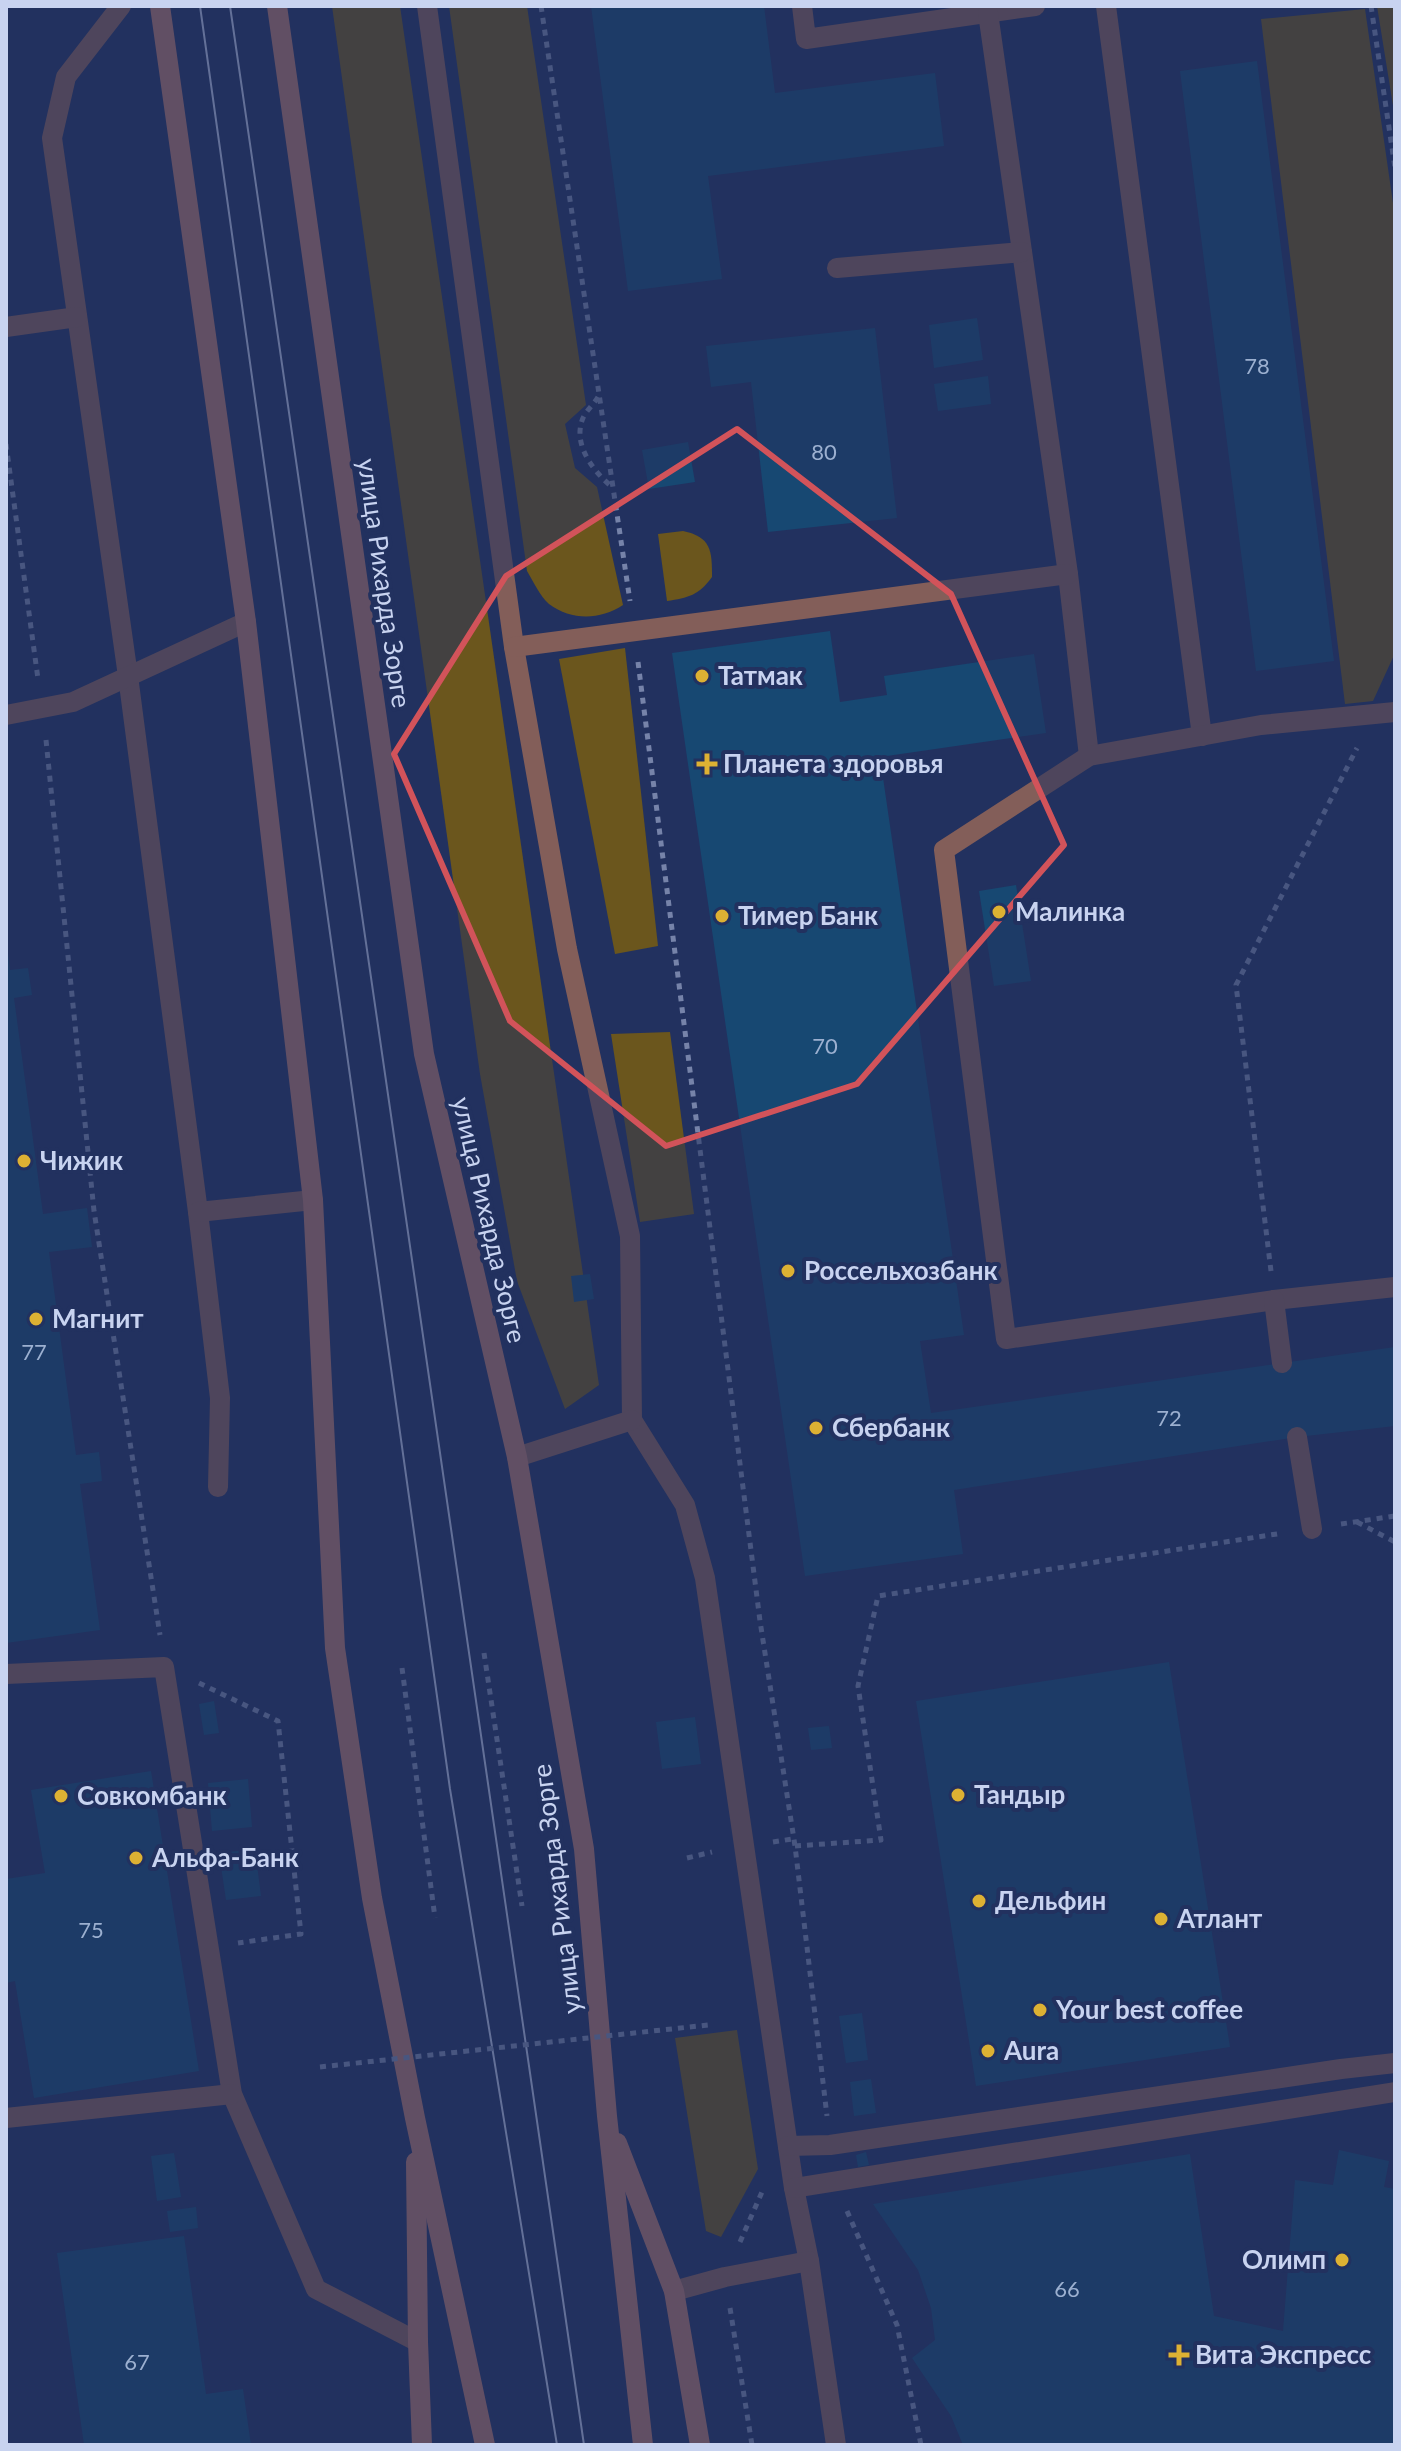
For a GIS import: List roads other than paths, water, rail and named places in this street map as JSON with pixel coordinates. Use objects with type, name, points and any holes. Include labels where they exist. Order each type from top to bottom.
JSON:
[{"type":"main road","points":[[160,6],[246,622],[313,1200],[335,1648],[372,1898],[485,2445]]},
{"type":"main road","name":"улица Рихарда Зорге","points":[[277,6],[424,1054],[517,1457],[584,1849],[607,2116],[643,2445]]},
{"type":"main road","points":[[607,2116],[674,2291],[700,2445]]},
{"type":"main road","points":[[415,2118],[422,2445]]},
{"type":"lane","points":[[121,6],[66,77],[52,138],[128,676],[198,1212],[220,1398],[218,1487]]},
{"type":"lane","points":[[427,6],[514,647],[567,949],[630,1236],[632,1420],[685,1505],[705,1578],[794,2188],[809,2261],[836,2445]]},
{"type":"lane","points":[[802,6],[806,39],[1035,6]]},
{"type":"lane","points":[[1106,6],[1202,736]]},
{"type":"lane","points":[[988,13],[1068,574],[1089,756]]},
{"type":"lane","points":[[837,268],[1022,252]]},
{"type":"lane","points":[[6,327],[77,317]]},
{"type":"lane","points":[[514,647],[1068,574]]},
{"type":"lane","points":[[6,715],[73,702],[246,622]]},
{"type":"lane","points":[[1395,712],[1261,725],[1089,756],[944,850],[1006,1339],[1274,1300],[1395,1287]]},
{"type":"lane","points":[[198,1212],[313,1200]]},
{"type":"lane","points":[[1274,1300],[1282,1363]]},
{"type":"lane","points":[[517,1457],[632,1420]]},
{"type":"lane","points":[[1297,1437],[1312,1529]]},
{"type":"lane","points":[[6,1674],[164,1667],[232,2094],[316,2289],[418,2342]]},
{"type":"lane","points":[[788,2146],[830,2145],[1395,2063]]},
{"type":"lane","points":[[794,2188],[1395,2092]]},
{"type":"lane","points":[[6,2118],[232,2094]]},
{"type":"lane","points":[[674,2291],[725,2277],[809,2261]]},
{"type":"tram line","points":[[200,6],[450,1789],[557,2445]]},
{"type":"tram line","points":[[230,6],[584,2445]]},
{"type":"place","name":"Татмак","points":[[702,676]]},
{"type":"place","name":"Планета здоровья","points":[[707,764]]},
{"type":"place","name":"Малинка","points":[[999,912]]},
{"type":"place","name":"Тимер Банк","points":[[722,916]]},
{"type":"place","name":"Чижик","points":[[24,1161]]},
{"type":"place","name":"Россельхозбанк","points":[[788,1271]]},
{"type":"place","name":"Магнит","points":[[36,1319]]},
{"type":"place","name":"Сбербанк","points":[[816,1428]]},
{"type":"place","name":"Тандыр","points":[[958,1795]]},
{"type":"place","name":"Совкомбанк","points":[[61,1796]]},
{"type":"place","name":"Альфа-Банк","points":[[136,1858]]},
{"type":"place","name":"Дельфин","points":[[979,1901]]},
{"type":"place","name":"Атлант","points":[[1161,1919]]},
{"type":"place","name":"Your best coffee","points":[[1040,2010]]},
{"type":"place","name":"Aura","points":[[988,2051]]},
{"type":"place","name":"Олимп","points":[[1342,2260]]},
{"type":"place","name":"Вита Экспресс","points":[[1179,2355]]}]
